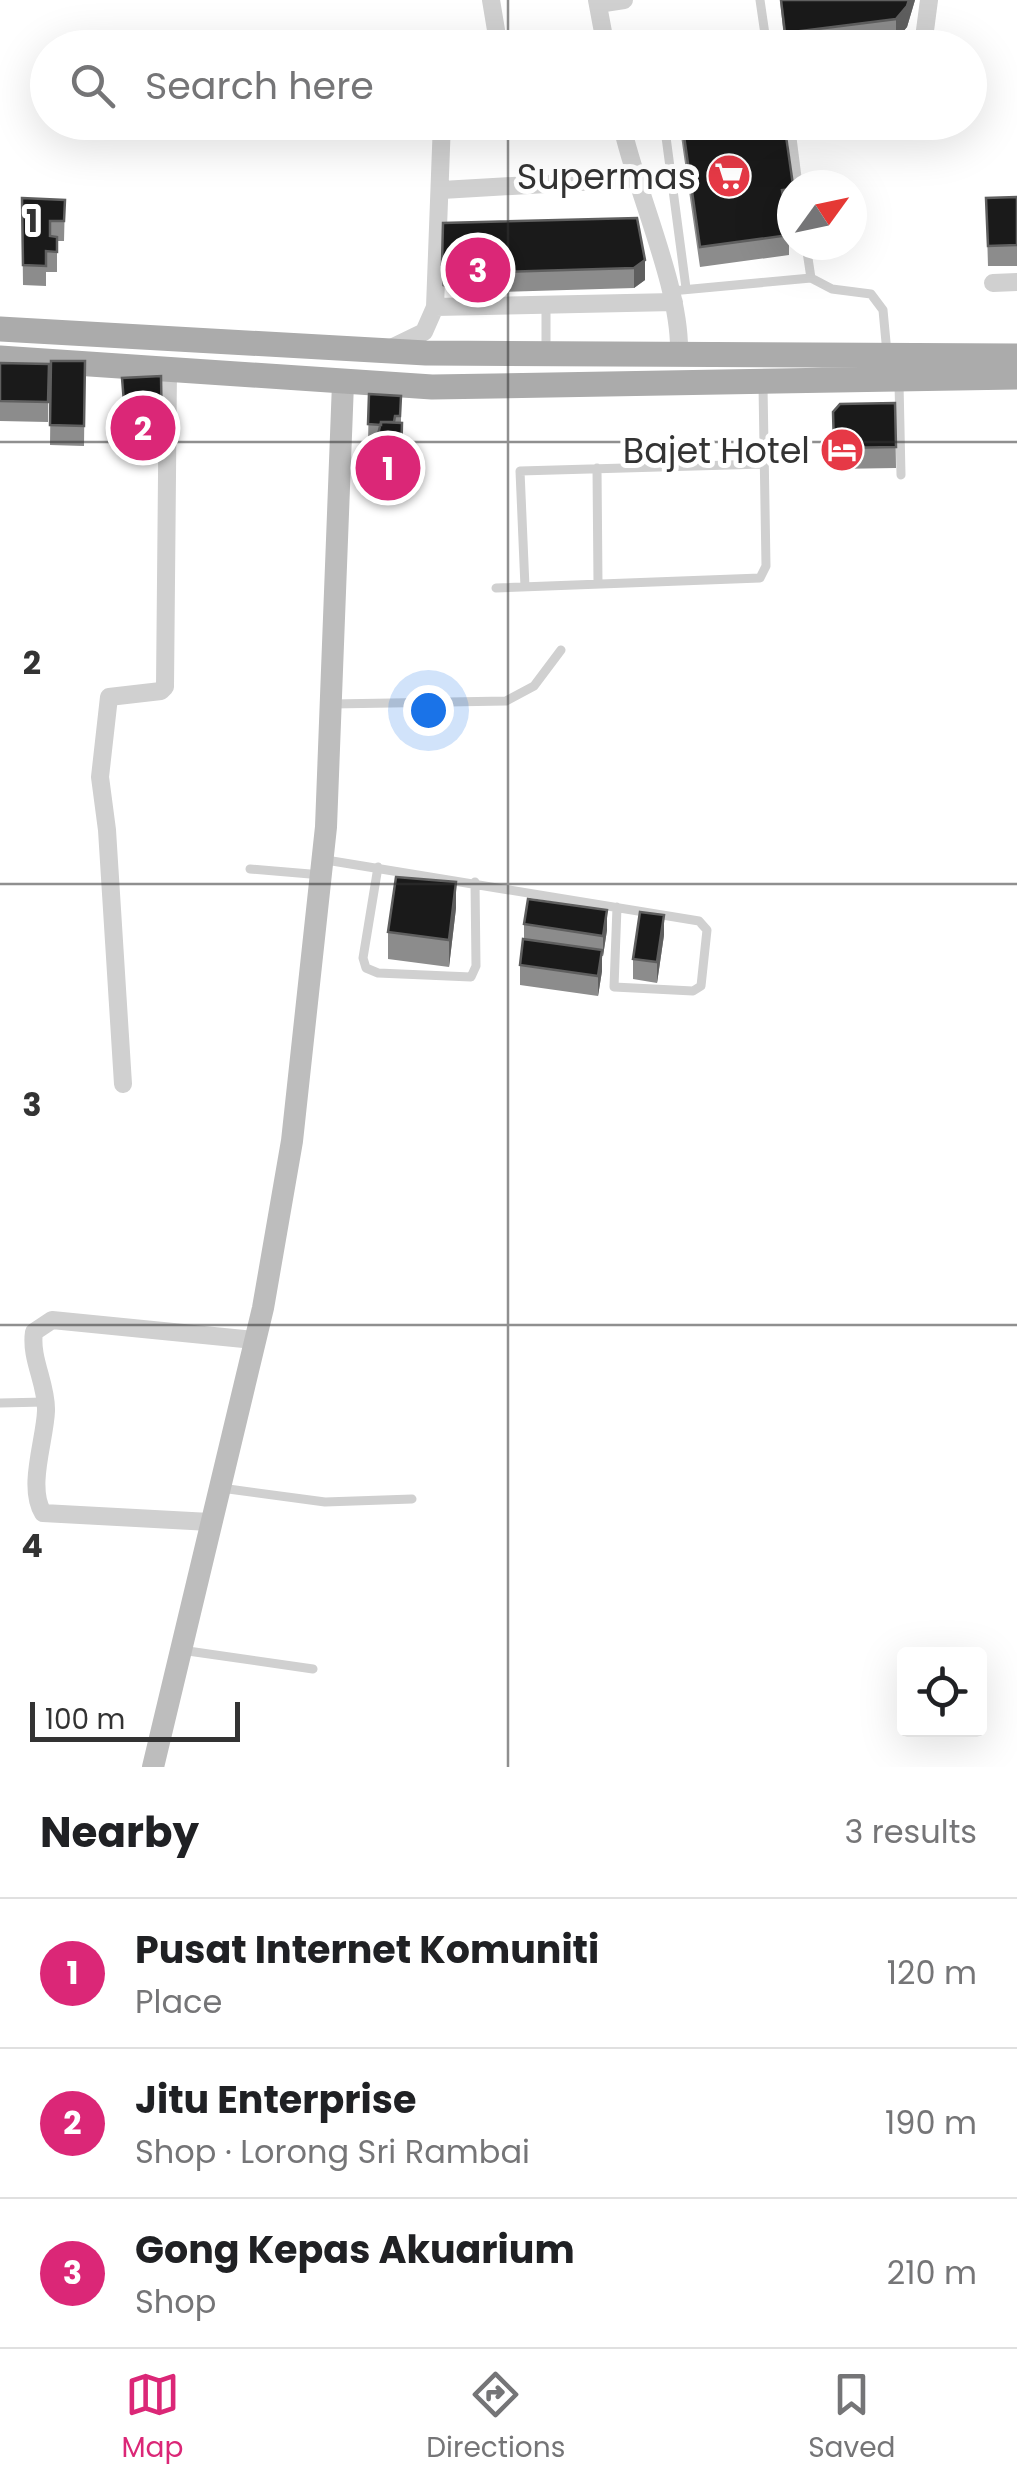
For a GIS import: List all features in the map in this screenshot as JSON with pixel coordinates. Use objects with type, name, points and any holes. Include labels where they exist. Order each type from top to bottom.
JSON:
[{"type":"main road","points":[[0,329],[378,352],[679,353],[1017,377]]},
{"type":"main road","points":[[190,340],[227,352],[318,362],[343,382]]},
{"type":"main road","points":[[343,382],[365,368],[472,364],[498,354]]},
{"type":"main road","points":[[0,358],[432,386],[763,381],[1017,356]]},
{"type":"main road","points":[[159,1766],[178,1650],[254,1340],[292,1141],[323,868],[333,704],[343,382]]},
{"type":"street","points":[[491,0],[496,30]]},
{"type":"street","points":[[602,30],[597,2],[624,0]]},
{"type":"street","points":[[925,30],[929,0]]},
{"type":"street","points":[[378,352],[416,339],[430,326],[435,308],[442,140]]},
{"type":"street","points":[[625,140],[633,178],[677,294],[679,353]]},
{"type":"street","points":[[442,190],[633,178]]},
{"type":"street","points":[[993,282],[1017,282]]},
{"type":"street","points":[[435,308],[546,305],[677,294]]},
{"type":"street","points":[[123,1084],[108,830],[100,788],[104,710],[113,694],[164,689],[168,370]]},
{"type":"street","points":[[210,1522],[43,1514],[37,1490],[45,1402],[32,1345],[34,1332],[47,1321],[254,1340]]},
{"type":"lane","points":[[760,0],[765,30]]},
{"type":"lane","points":[[665,140],[677,294],[810,278],[832,289],[876,298],[894,369],[901,476]]},
{"type":"lane","points":[[792,140],[796,170]]},
{"type":"lane","points":[[808,260],[810,278]]},
{"type":"lane","points":[[546,305],[546,354]]},
{"type":"lane","points":[[496,588],[760,578],[766,566],[763,381]]},
{"type":"lane","points":[[524,587],[520,471],[764,464]]},
{"type":"lane","points":[[597,468],[598,584]]},
{"type":"lane","points":[[333,704],[506,701],[534,686],[561,650]]},
{"type":"lane","points":[[378,868],[362,958],[366,968],[378,973],[472,977],[476,966],[475,882]]},
{"type":"lane","points":[[250,869],[378,868],[475,882],[617,907],[704,924],[702,986],[693,990],[614,987],[617,907]]},
{"type":"lane","points":[[0,1402],[45,1402]]},
{"type":"lane","points":[[218,1487],[325,1502],[412,1499]]},
{"type":"lane","points":[[178,1650],[314,1669]]},
{"type":"building","points":[[781,0],[909,0],[896,19],[785,30]]},
{"type":"building","points":[[685,140],[787,140],[791,170],[777,170],[777,237],[700,247]]},
{"type":"building","points":[[1017,197],[1017,245],[988,246],[986,198]]},
{"type":"building","points":[[22,198],[65,200],[64,221],[50,221],[50,236],[57,237],[57,252],[46,251],[46,266],[23,265]]},
{"type":"building","points":[[637,218],[645,260],[634,268],[461,273],[442,265],[443,223]]},
{"type":"building","points":[[51,361],[85,361],[84,426],[50,425]]},
{"type":"building","points":[[0,363],[49,364],[48,402],[0,401]]},
{"type":"building","points":[[161,376],[162,438],[127,440],[122,378]]},
{"type":"building","points":[[369,394],[401,396],[400,416],[395,416],[394,422],[368,424]]},
{"type":"building","points":[[895,403],[896,447],[834,448],[833,412],[840,404]]},
{"type":"building","points":[[381,422],[402,423],[401,461],[380,460],[380,448],[375,447]]},
{"type":"building","points":[[396,877],[456,882],[449,940],[388,932]]},
{"type":"building","points":[[528,899],[607,910],[603,936],[524,924]]},
{"type":"building","points":[[640,912],[664,915],[657,962],[633,959]]},
{"type":"building","points":[[523,939],[602,950],[598,976],[520,965]]},
{"type":"place","name":"Supermas","points":[[729,176]]},
{"type":"place","name":"Gong Kepas Akuarium","points":[[478,270]]},
{"type":"place","name":"Jitu Enterprise","points":[[143,428]]},
{"type":"place","name":"Bajet Hotel","points":[[842,450]]},
{"type":"place","name":"Pusat Internet Komuniti","points":[[388,468]]}]
